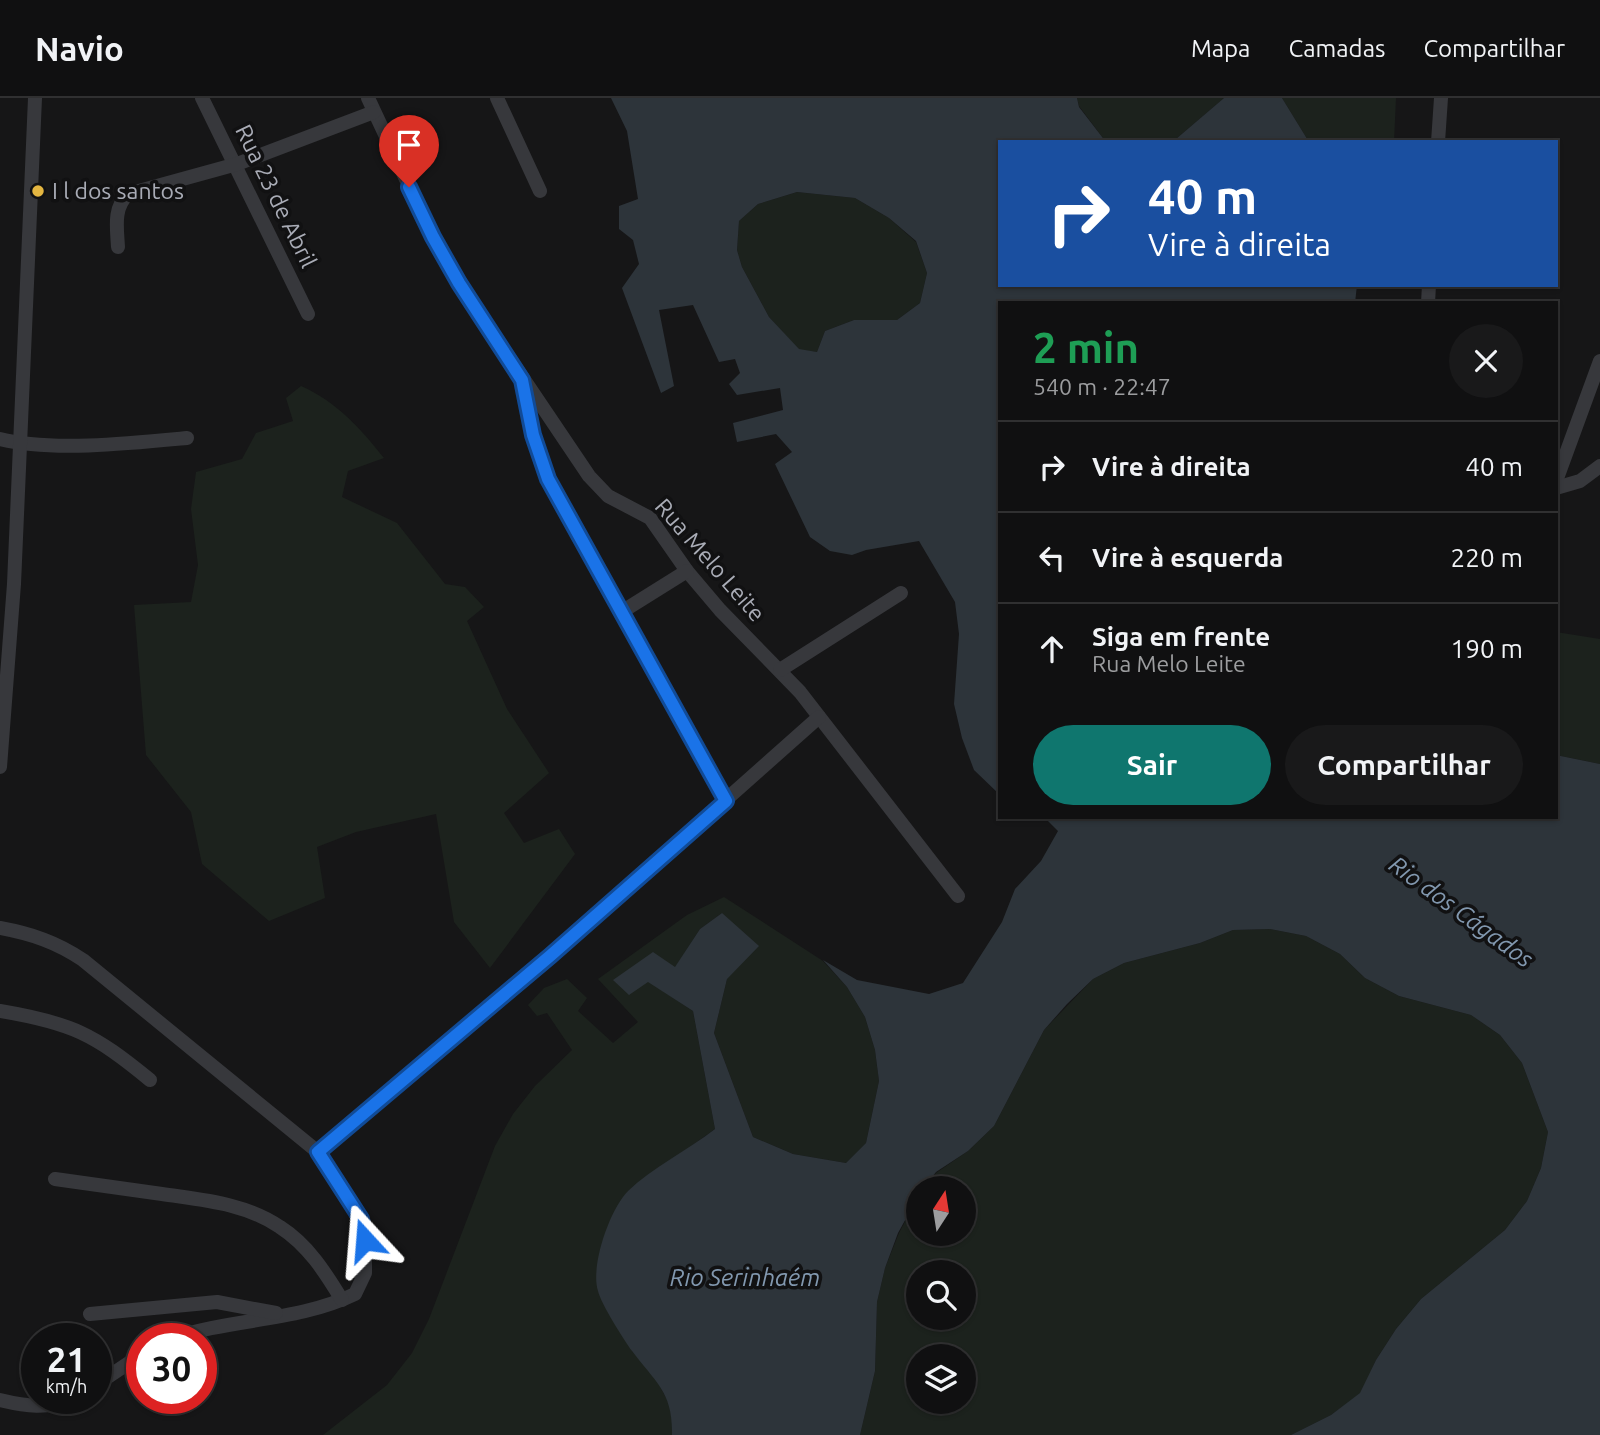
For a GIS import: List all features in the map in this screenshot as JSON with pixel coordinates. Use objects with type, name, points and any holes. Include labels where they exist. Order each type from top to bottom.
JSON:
[{"type":"street","points":[[0,767],[14,584],[35,98]]},
{"type":"street","name":"Rua 23 de Abril","points":[[202,98],[309,314]]},
{"type":"street","points":[[497,98],[540,191]]},
{"type":"street","points":[[1438,140],[1441,98]]},
{"type":"street","points":[[118,247],[118,209],[121,200],[128,194],[237,164],[371,105]]},
{"type":"street","name":"Rua Melo Leite","points":[[371,105],[433,237],[459,283],[522,380],[600,490],[650,518],[687,571],[720,610],[780,670],[958,896]]},
{"type":"street","points":[[1558,476],[1600,361]]},
{"type":"street","points":[[522,380],[533,435],[548,479],[726,801]]},
{"type":"street","points":[[0,439],[20,444],[111,444],[187,438]]},
{"type":"street","points":[[1558,487],[1580,481],[1600,466]]},
{"type":"street","points":[[623,611],[687,571]]},
{"type":"street","points":[[780,670],[901,593]]},
{"type":"street","points":[[318,1152],[550,956],[819,718]]},
{"type":"street","points":[[0,928],[35,935],[57,943],[83,960],[318,1152],[361,1219],[366,1263],[363,1282],[355,1294],[313,1311],[217,1326]]},
{"type":"street","points":[[0,1011],[62,1023],[88,1034],[113,1049],[150,1080]]},
{"type":"street","points":[[55,1178],[216,1202],[245,1209],[281,1227],[303,1245],[342,1300]]},
{"type":"street","points":[[90,1314],[217,1301],[284,1315]]},
{"type":"street","points":[[0,1400],[21,1406]]},
{"type":"shaded area","points":[[1077,98],[1224,98],[1173,140],[1104,140],[1079,106]]},
{"type":"shaded area","points":[[1282,98],[1396,98],[1394,140],[1308,140]]},
{"type":"shaded area","points":[[797,192],[855,198],[889,218],[916,242],[927,273],[920,303],[897,320],[854,320],[825,331],[817,352],[799,350],[769,317],[742,267],[737,250],[739,221],[758,204]]},
{"type":"shaded area","points":[[301,386],[326,400],[347,417],[384,458],[348,471],[342,497],[397,523],[445,584],[465,587],[484,607],[467,621],[507,709],[549,773],[504,813],[524,843],[559,829],[575,854],[490,968],[454,922],[436,814],[356,832],[317,847],[325,898],[269,921],[202,864],[191,812],[146,755],[134,605],[191,602],[198,565],[191,509],[196,472],[242,459],[256,433],[293,421],[286,398]]},
{"type":"shaded area","points":[[1558,632],[1600,639],[1600,764],[1558,755]]},
{"type":"shaded area","points":[[724,897],[823,961],[847,987],[865,1017],[875,1050],[879,1081],[866,1143],[846,1163],[793,1154],[753,1137],[714,1033],[727,979],[722,913],[700,929],[675,968],[648,981],[693,1011],[715,1129],[627,1192],[632,1351],[655,1377],[673,1411],[672,1435],[323,1435],[387,1385],[412,1353],[429,1319],[495,1146],[513,1114],[535,1086],[572,1050],[547,1013],[537,1016],[528,1005],[544,988],[567,979],[587,998],[578,1011],[613,1043],[638,1022],[598,979],[687,915]]},
{"type":"shaded area","points":[[1270,929],[1306,936],[1340,954],[1365,978],[1399,996],[1471,1015],[1500,1035],[1522,1063],[1548,1132],[1541,1168],[1527,1201],[1505,1230],[1421,1299],[1396,1329],[1376,1360],[1361,1393],[1331,1415],[1291,1435],[860,1435],[875,1371],[877,1302],[885,1268],[906,1220],[906,1246],[976,1246],[976,1176],[934,1176],[968,1151],[994,1126],[1044,1030],[1093,979],[1124,963],[1200,943],[1233,930]]},
{"type":"water","points":[[611,98],[1077,98],[1079,107],[1104,140],[998,140],[998,287],[1357,287],[1355,301],[998,301],[998,793],[974,770],[962,738],[954,704],[959,634],[955,602],[919,541],[852,555],[830,551],[810,537],[775,464],[792,452],[776,434],[737,442],[733,423],[783,410],[780,388],[737,395],[729,384],[740,373],[735,359],[719,362],[693,305],[659,310],[674,386],[661,393],[622,288],[639,264],[633,240],[619,229],[619,206],[638,199],[627,131]],"holes":[[[797,192],[855,198],[889,218],[916,241],[927,273],[920,303],[897,320],[854,320],[825,331],[817,352],[799,349],[769,317],[742,267],[737,250],[739,221],[758,204]]]},
{"type":"water","points":[[1224,98],[1282,98],[1308,140],[1173,140]]},
{"type":"water","name":"Rio Serinhaém","points":[[1558,755],[1600,764],[1600,1435],[1291,1435],[1331,1415],[1360,1393],[1376,1360],[1396,1329],[1421,1299],[1505,1230],[1527,1201],[1541,1168],[1548,1132],[1522,1063],[1500,1035],[1471,1015],[1399,996],[1365,978],[1340,954],[1306,936],[1270,929],[1233,930],[1200,943],[1124,963],[1093,979],[1044,1030],[994,1126],[968,1151],[933,1176],[906,1176],[906,1219],[885,1268],[877,1302],[875,1371],[860,1435],[672,1435],[672,1420],[666,1398],[628,1346],[603,1304],[596,1280],[597,1267],[603,1238],[621,1199],[648,1175],[715,1129],[693,1011],[648,982],[629,995],[613,980],[653,952],[675,967],[700,929],[722,913],[759,946],[727,979],[714,1033],[753,1137],[793,1154],[846,1163],[866,1143],[879,1081],[875,1050],[865,1017],[847,987],[823,960],[857,980],[929,994],[963,983],[1002,922],[1015,889],[1041,861],[1058,831],[1046,819],[1558,819]]},
{"type":"place","name":"I l dos santos","points":[[38,191]]},
{"type":"route","points":[[365,1240],[361,1219],[318,1152],[550,956],[726,801],[548,479],[533,435],[522,380],[459,283],[409,187]]},
{"type":"water label","name":"Rio dos Cágados","points":[[1461,912]]}]
